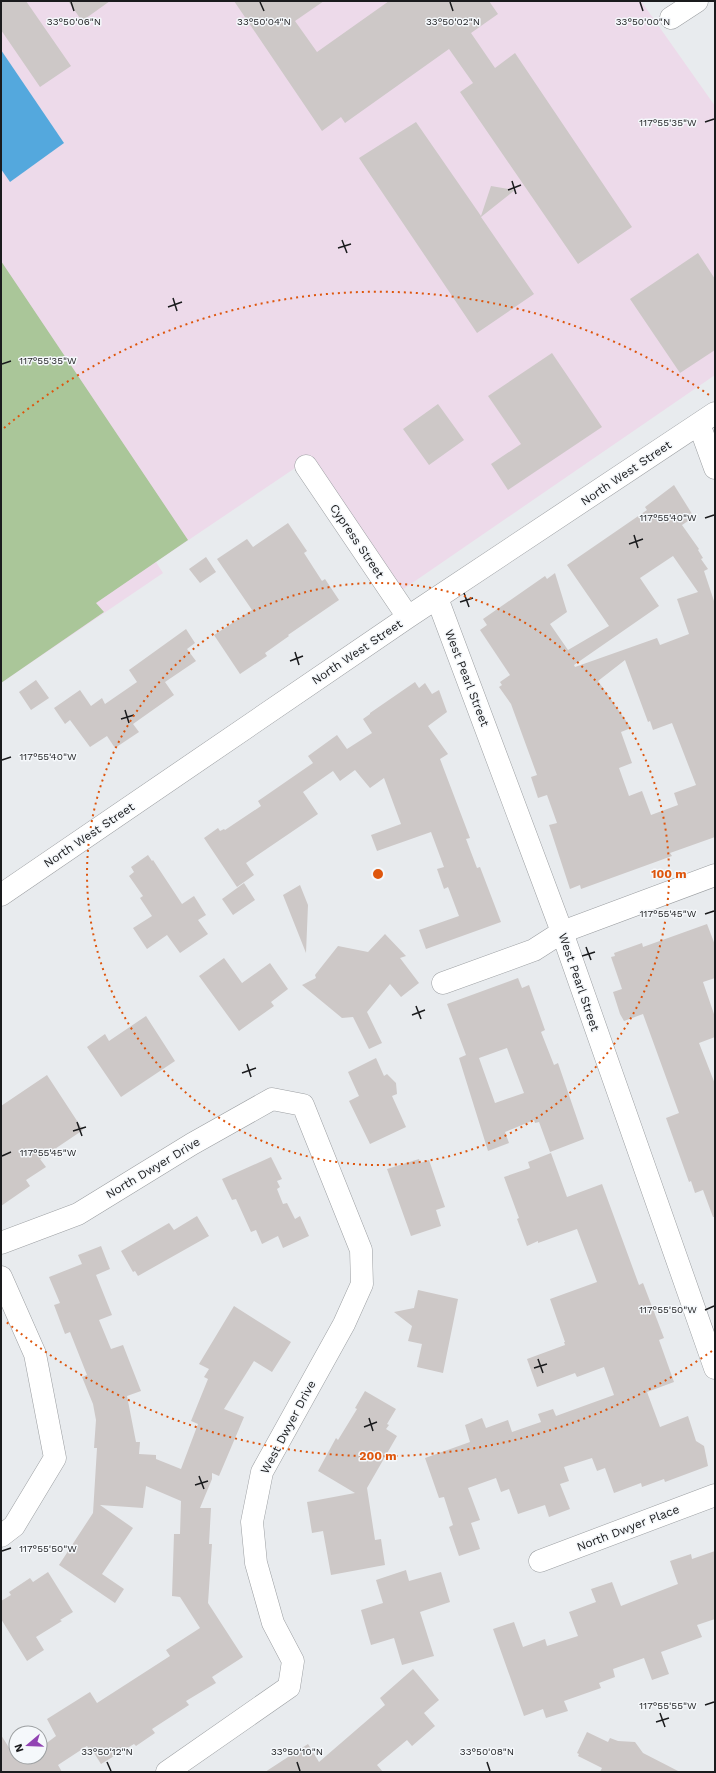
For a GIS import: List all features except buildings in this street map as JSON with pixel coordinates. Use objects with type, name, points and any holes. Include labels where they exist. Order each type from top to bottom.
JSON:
[{"type":"street","points":[[671,18],[697,1]]},
{"type":"street","points":[[707,419],[715,468]]},
{"type":"street","name":"North West Street","points":[[1,895],[408,617],[707,419]]},
{"type":"street","name":"Cypress Street","points":[[306,466],[408,617]]},
{"type":"street","name":"West Pearl Street","points":[[437,598],[562,932],[715,1368]]},
{"type":"street","points":[[443,983],[534,950],[562,932],[715,875]]},
{"type":"street","name":"North Dwyer Drive","points":[[1,1243],[78,1214],[192,1144],[272,1099],[303,1105]]},
{"type":"street","name":"West Dwyer Drive","points":[[167,1772],[289,1687],[293,1662],[273,1624],[256,1564],[252,1522],[262,1472],[344,1324],[362,1284],[361,1250],[303,1105]]},
{"type":"street","points":[[1,1277],[35,1354],[55,1458],[14,1526],[1,1536]]},
{"type":"street","name":"North Dwyer Place","points":[[540,1561],[715,1495]]},
{"type":"shaded area","points":[[1,1],[641,1],[715,106],[715,375],[402,590],[310,458],[156,562],[163,573],[1,683]]},
{"type":"green space","points":[[1,261],[188,540],[96,603],[104,612],[1,683]]},
{"type":"water","points":[[1,50],[64,143],[10,182],[1,169]]}]
